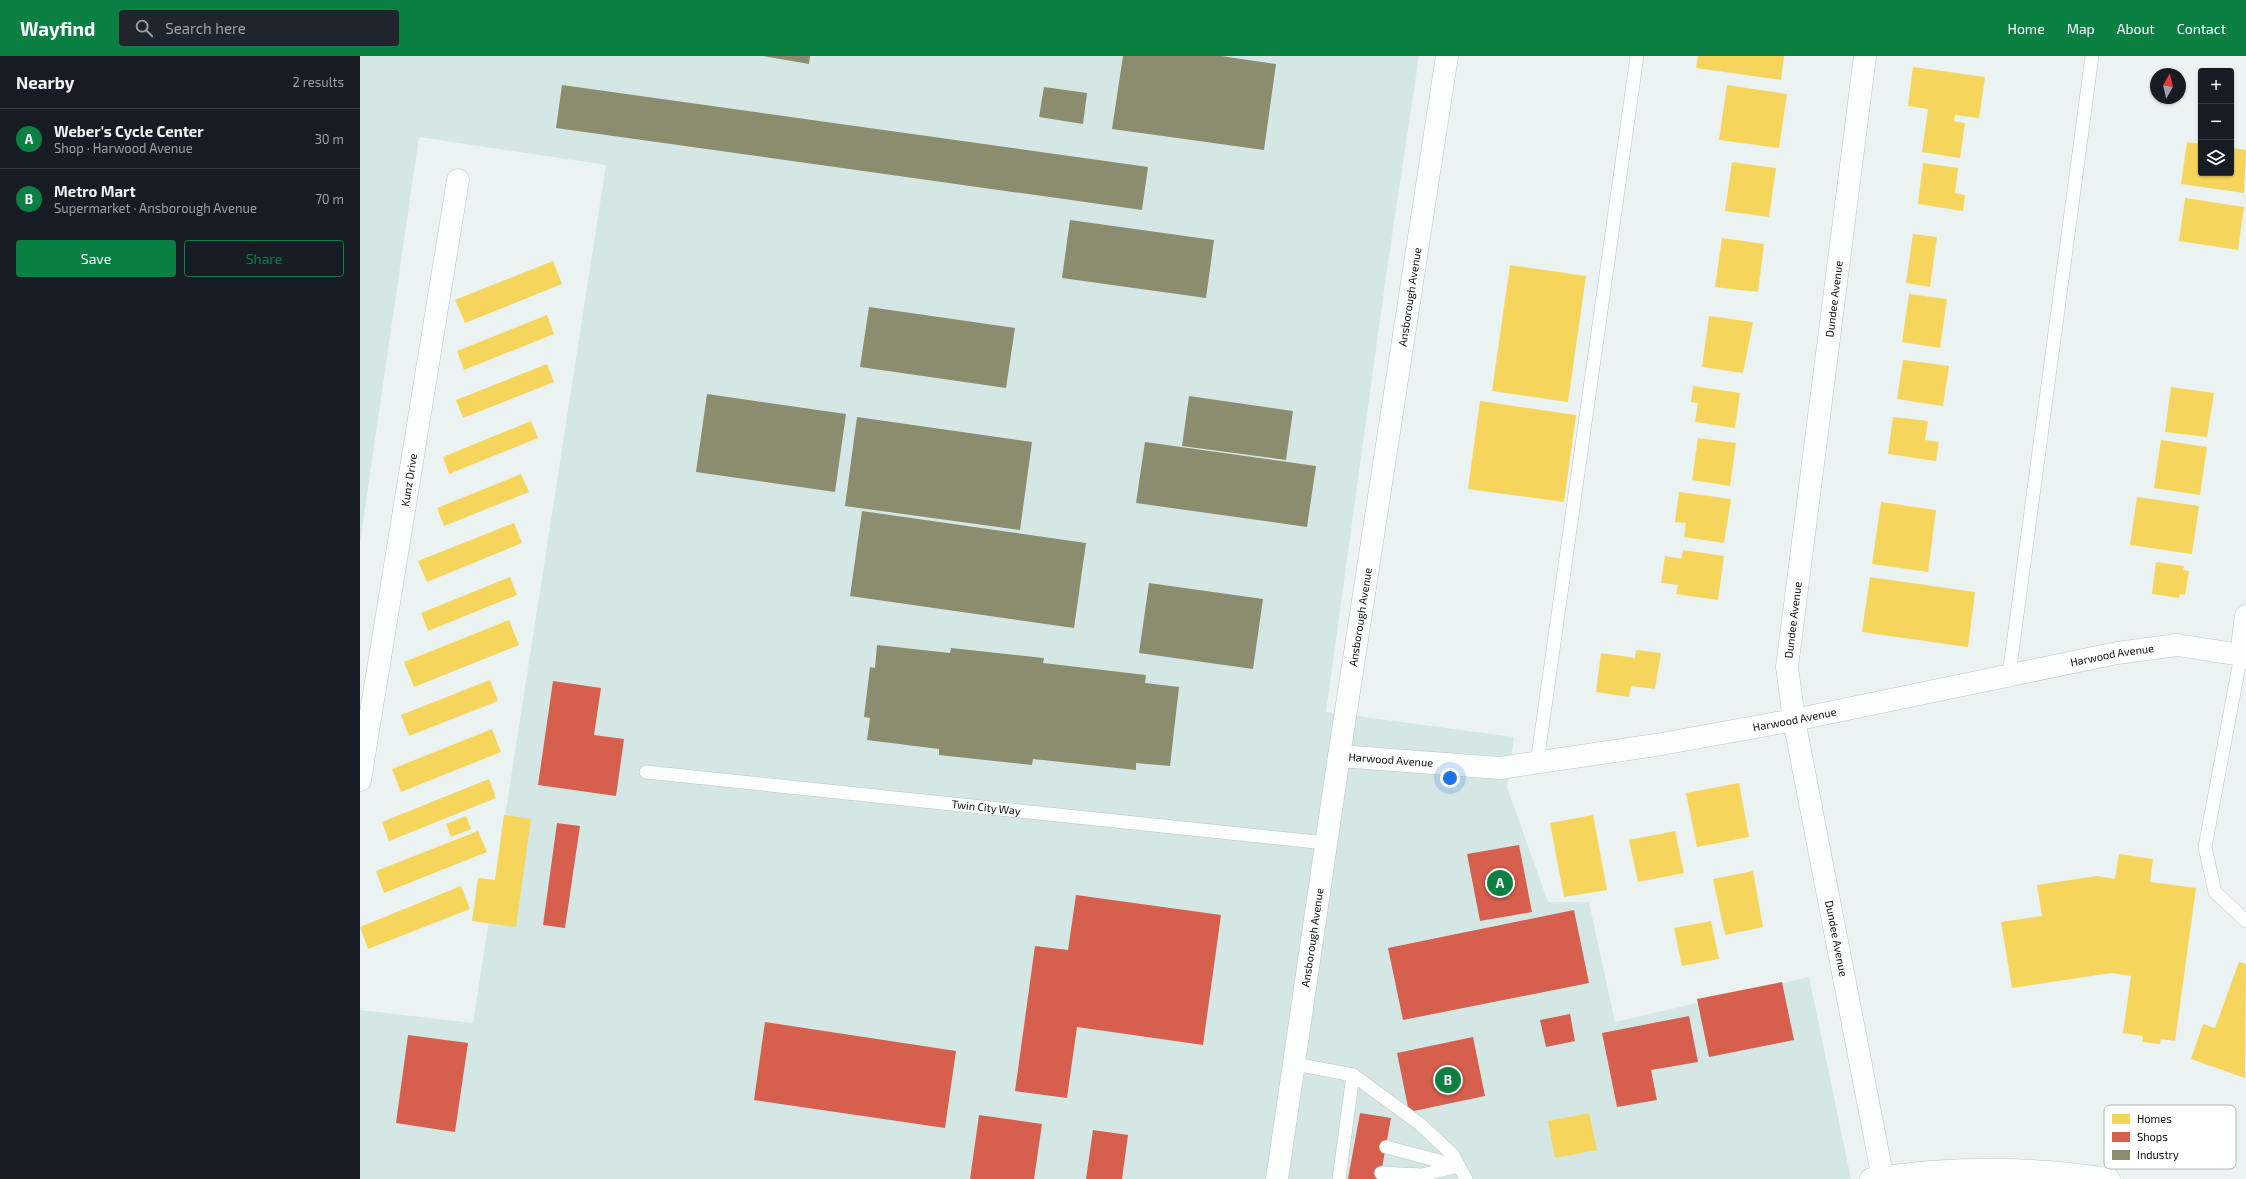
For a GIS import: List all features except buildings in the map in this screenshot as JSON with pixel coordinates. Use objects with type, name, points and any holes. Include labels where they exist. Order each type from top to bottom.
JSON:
[{"type":"street","name":"Ansborough Avenue","points":[[1278,1179],[1339,756],[1447,56]]},
{"type":"street","name":"Dundee Avenue","points":[[1865,56],[1787,667],[1794,720],[1879,1178]]},
{"type":"street","name":"Kunz Drive","points":[[360,780],[458,180]]},
{"type":"street","points":[[2243,656],[2246,616]]},
{"type":"street","name":"Harwood Avenue","points":[[1339,756],[1500,768],[1656,745],[1794,720],[2116,652],[2177,646],[2243,656]]},
{"type":"street","points":[[1879,1178],[2015,1171],[2084,1175],[2110,1179]]},
{"type":"lane","points":[[1537,763],[1637,56]]},
{"type":"lane","points":[[2009,675],[2092,56]]},
{"type":"lane","points":[[2243,656],[2205,847],[2215,892],[2246,921]]},
{"type":"lane","name":"Twin City Way","points":[[646,772],[1326,843]]},
{"type":"lane","points":[[1295,1064],[1353,1075],[1420,1124],[1453,1155],[1466,1179]]},
{"type":"lane","points":[[1343,1172],[1349,1139],[1353,1075]]},
{"type":"lane","points":[[1386,1147],[1459,1166]]},
{"type":"lane","points":[[1381,1173],[1422,1175],[1459,1166]]},
{"type":"lane","points":[[1442,1179],[1459,1166]]},
{"type":"shaded area","points":[[360,56],[1419,56],[1386,276],[1326,712],[1514,737],[1507,787],[1548,902],[1589,902],[1615,1022],[1809,977],[1851,1179],[360,1179],[360,1010],[473,1023],[606,165],[419,137],[360,543]]},
{"type":"place","name":"Weber's Cycle Center","points":[[1500,883]]},
{"type":"place","name":"Metro Mart","points":[[1448,1080]]}]
